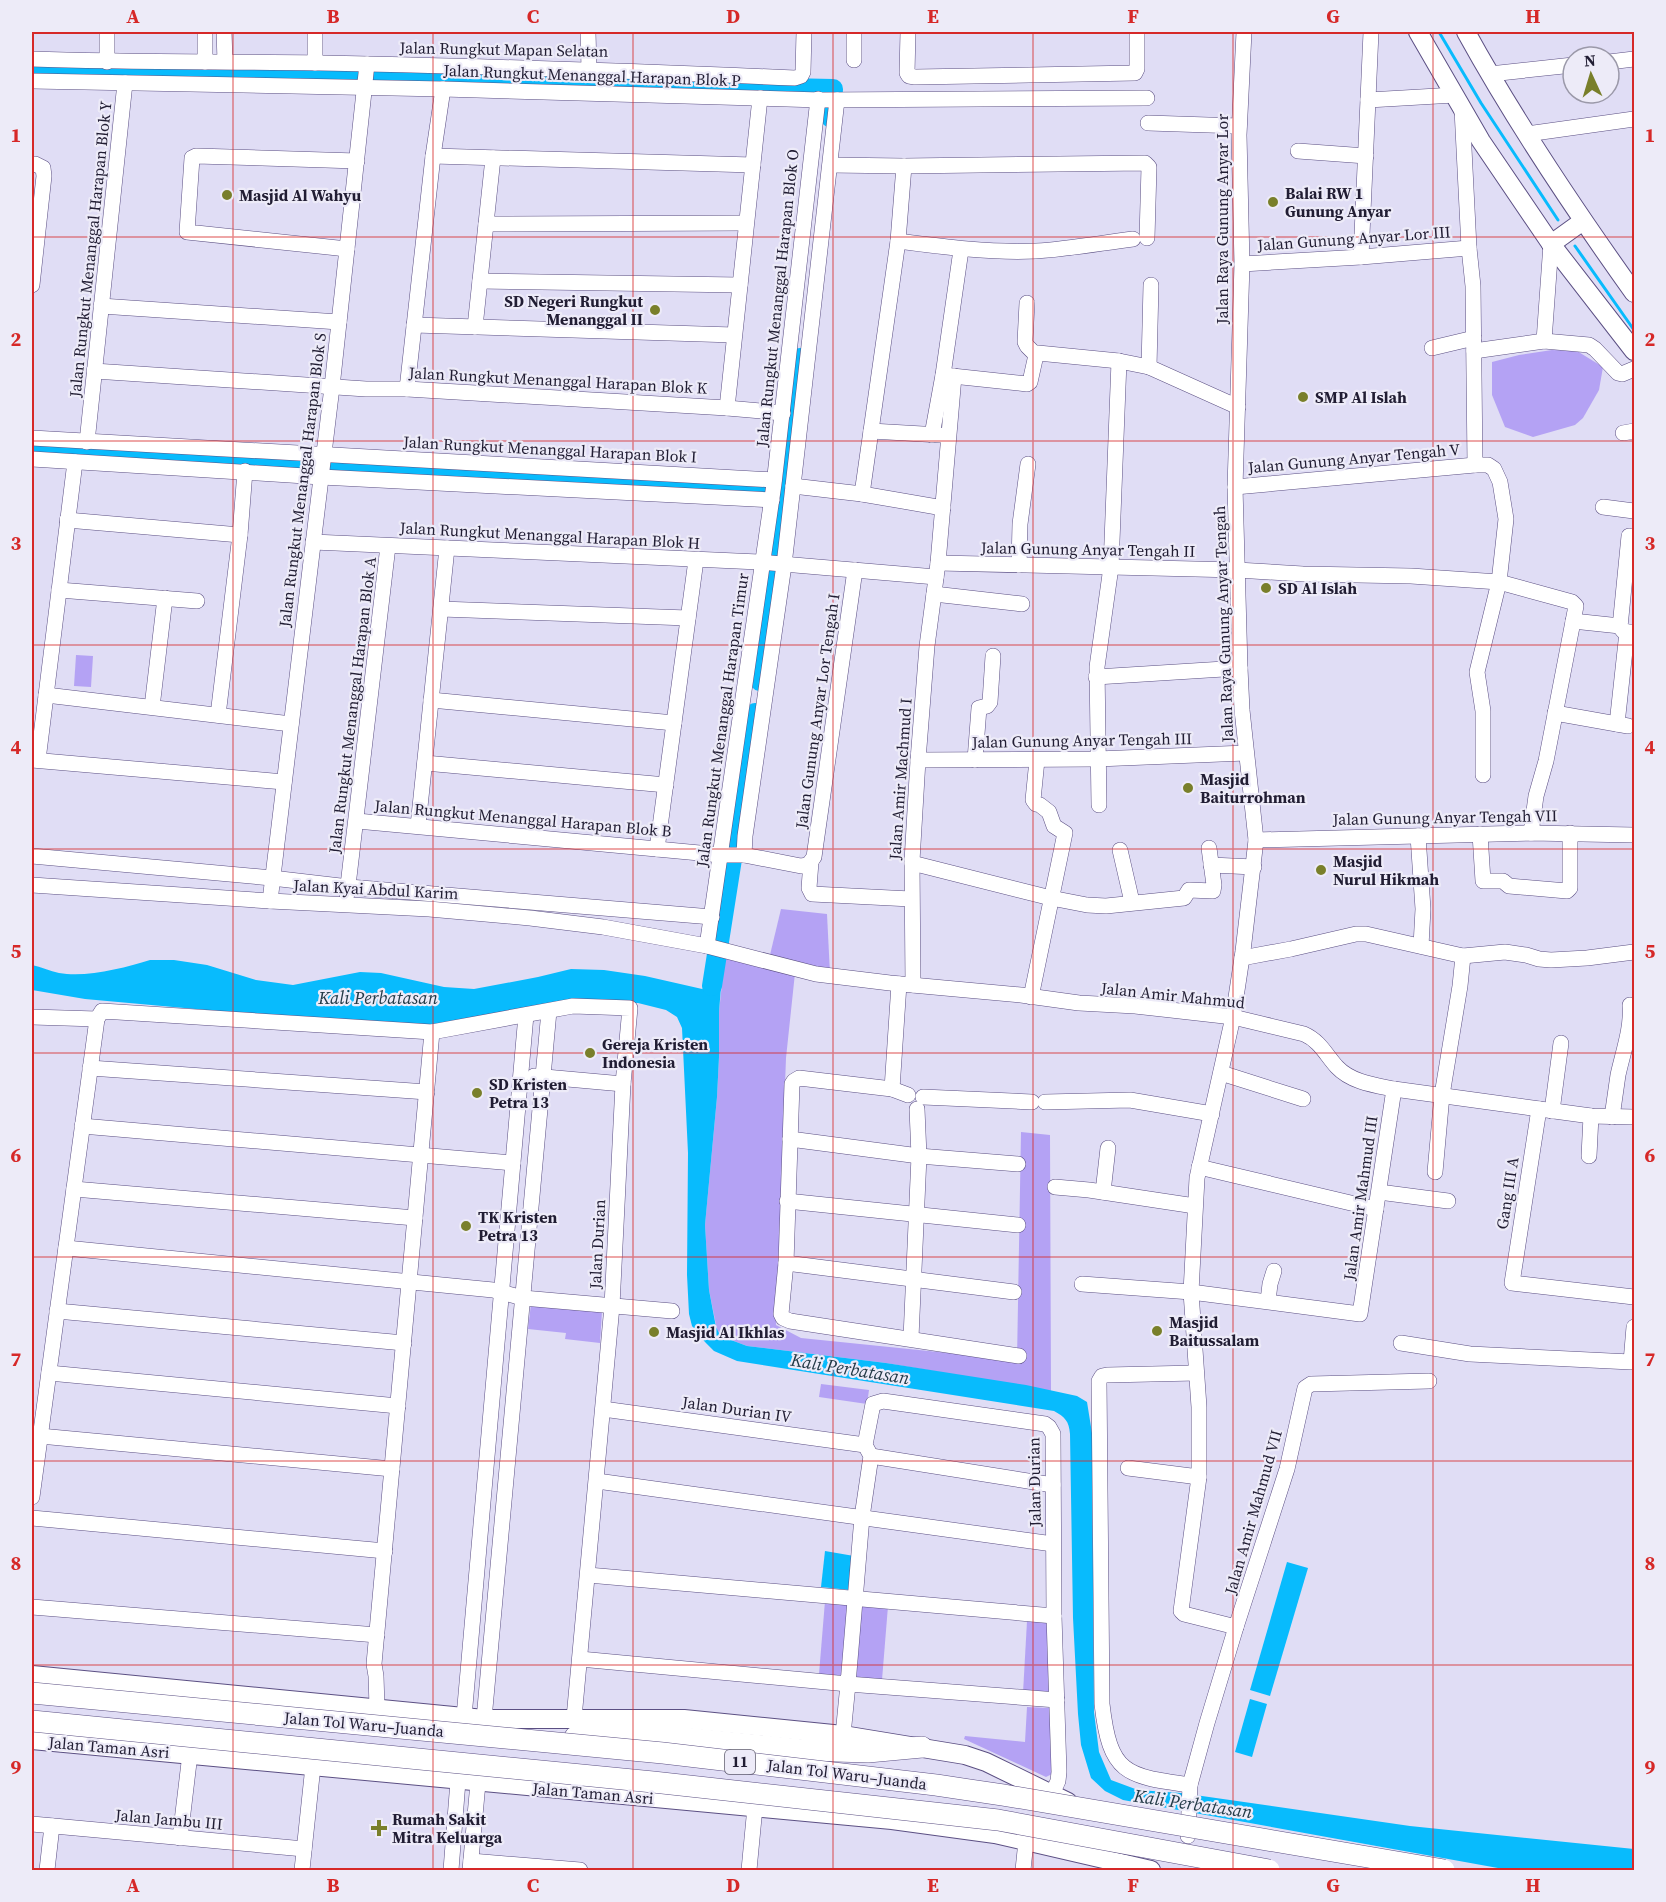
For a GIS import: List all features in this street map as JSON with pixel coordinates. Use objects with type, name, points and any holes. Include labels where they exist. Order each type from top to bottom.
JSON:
[{"type":"highway","name":"Jalan Tol Waru–Juanda","points":[[32,1693],[489,1728],[968,1790],[1444,1870]]},
{"type":"highway","name":"Jalan Tol Waru–Juanda","points":[[32,1721],[653,1782],[983,1819],[1269,1870]]},
{"type":"highway","points":[[489,1728],[675,1737],[802,1750],[880,1752],[922,1747]]},
{"type":"main road","points":[[1418,32],[1459,102],[1472,142],[1635,351]]},
{"type":"main road","points":[[1466,32],[1527,134],[1583,221],[1635,293]]},
{"type":"main road","points":[[1551,244],[1583,221]]},
{"type":"main road","points":[[32,1675],[464,1717],[489,1728],[574,1718],[684,1719],[843,1735],[922,1747],[979,1760],[1074,1806],[1188,1836],[1390,1870]]},
{"type":"main road","name":"Jalan Taman Asri","points":[[32,1740],[892,1820],[994,1834],[1151,1870]]},
{"type":"main road","points":[[1021,1840],[1026,1805],[1025,1781]]},
{"type":"main road","points":[[1060,1849],[1063,1826],[1074,1806]]},
{"type":"street","points":[[107,32],[107,62]]},
{"type":"street","points":[[205,32],[205,62]]},
{"type":"street","points":[[224,32],[225,62]]},
{"type":"street","points":[[315,32],[315,63]]},
{"type":"street","points":[[588,32],[589,69]]},
{"type":"street","name":"Jalan Rungkut Mapan Selatan","points":[[32,59],[589,69],[795,78],[801,76],[803,72],[804,32]]},
{"type":"street","points":[[854,32],[854,60]]},
{"type":"street","points":[[908,32],[907,73],[909,76],[915,76],[1129,75],[1135,73],[1137,69],[1137,32]]},
{"type":"street","name":"Jalan Raya Gunung Anyar Lor","points":[[1238,407],[1242,264],[1239,126],[1244,32]]},
{"type":"street","points":[[1362,257],[1371,32]]},
{"type":"street","name":"Jalan Rungkut Menanggal Harapan Blok S","points":[[270,901],[332,387],[367,66]]},
{"type":"street","points":[[1490,74],[1561,66]]},
{"type":"street","points":[[32,81],[125,83]]},
{"type":"street","name":"Jalan Rungkut Menanggal Harapan Blok Y","points":[[87,441],[125,83],[365,87]]},
{"type":"street","name":"Jalan Rungkut Menanggal Harapan Blok P","points":[[365,87],[828,99],[1147,98]]},
{"type":"street","points":[[407,389],[433,156],[443,89]]},
{"type":"street","points":[[727,408],[760,98]]},
{"type":"street","points":[[773,564],[793,486],[830,165],[828,99]]},
{"type":"street","name":"Jalan Rungkut Menanggal Harapan Blok O","points":[[773,490],[828,99]]},
{"type":"street","points":[[1368,100],[1459,102]]},
{"type":"street","points":[[1527,134],[1635,119]]},
{"type":"street","points":[[1148,123],[1239,126]]},
{"type":"street","points":[[1472,142],[1469,248],[1473,286],[1475,465],[1491,467],[1500,482],[1506,519],[1499,582],[1477,672],[1483,711],[1483,775]]},
{"type":"street","points":[[1298,151],[1366,156]]},
{"type":"street","points":[[347,249],[187,232],[192,158],[196,156],[357,161]]},
{"type":"street","points":[[433,156],[753,165]]},
{"type":"street","points":[[475,327],[493,158]]},
{"type":"street","points":[[830,165],[1145,163],[1149,167],[1140,238],[1037,251],[961,250],[898,241]]},
{"type":"street","points":[[32,285],[35,230],[44,176],[37,166]]},
{"type":"street","points":[[862,494],[898,241],[904,166]]},
{"type":"street","points":[[486,224],[746,223]]},
{"type":"street","points":[[1544,340],[1551,244]]},
{"type":"street","name":"Jalan Gunung Anyar Lor III","points":[[1242,264],[1469,248]]},
{"type":"street","points":[[932,435],[949,375],[961,250]]},
{"type":"street","points":[[480,281],[740,285]]},
{"type":"street","points":[[1149,367],[1152,285]]},
{"type":"street","points":[[1027,303],[1025,342],[1036,355]]},
{"type":"street","points":[[101,306],[339,322]]},
{"type":"street","points":[[414,326],[734,335]]},
{"type":"street","points":[[1432,348],[1544,340],[1589,345],[1618,373],[1622,374],[1635,369]]},
{"type":"street","points":[[1036,355],[1040,353],[1149,367],[1238,407]]},
{"type":"street","points":[[949,375],[1029,384],[1036,355]]},
{"type":"street","points":[[1099,805],[1096,676],[1111,567],[1119,362]]},
{"type":"street","name":"Jalan Rungkut Menanggal Harapan Blok K","points":[[94,371],[783,413]]},
{"type":"street","name":"Jalan Amir Machmud I","points":[[888,1089],[911,899],[927,646],[937,570],[949,436],[949,375]]},
{"type":"street","name":"Jalan Raya Gunung Anyar Tengah","points":[[1236,1627],[1181,1612],[1199,1477],[1199,1407],[1191,1292],[1195,1206],[1199,1167],[1233,1017],[1256,840],[1239,668],[1235,487],[1238,407]]},
{"type":"street","points":[[871,431],[949,436]]},
{"type":"street","points":[[32,438],[87,441],[322,465],[773,490]]},
{"type":"street","points":[[32,459],[245,471],[322,465]]},
{"type":"street","points":[[75,462],[46,695],[35,760],[284,782]]},
{"type":"street","name":"Jalan Rungkut Menanggal Harapan Blok I","points":[[322,465],[773,490]]},
{"type":"street","points":[[1019,565],[1020,524],[1028,465]]},
{"type":"street","name":"Jalan Gunung Anyar Tengah V","points":[[1235,487],[1475,465]]},
{"type":"street","points":[[218,715],[240,535],[245,471]]},
{"type":"street","points":[[793,486],[862,494],[943,508]]},
{"type":"street","name":"Jalan Rungkut Menanggal Harapan Timur","points":[[733,855],[745,836],[773,564],[773,490]]},
{"type":"street","points":[[1603,507],[1635,511]]},
{"type":"street","points":[[68,520],[240,535]]},
{"type":"street","points":[[1555,713],[1623,725],[1629,536]]},
{"type":"street","name":"Jalan Rungkut Menanggal Harapan Blok H","points":[[313,542],[855,570]]},
{"type":"street","name":"Jalan Rungkut Menanggal Harapan Blok A","points":[[344,905],[349,886],[357,821],[388,546]]},
{"type":"street","points":[[418,826],[447,548]]},
{"type":"street","points":[[657,849],[696,560]]},
{"type":"street","name":"Jalan Rungkut Menanggal Harapan Timur","points":[[716,948],[712,917],[733,855],[773,564]]},
{"type":"street","name":"Jalan Gunung Anyar Tengah II","points":[[855,570],[937,570],[1019,565],[1411,576],[1499,582],[1575,603],[1573,621]]},
{"type":"street","name":"Jalan Gunung Anyar Lor Tengah I","points":[[855,570],[809,888],[812,894],[911,899]]},
{"type":"street","points":[[59,590],[197,601]]},
{"type":"street","points":[[934,594],[1022,604]]},
{"type":"street","points":[[152,707],[165,598]]},
{"type":"street","points":[[441,609],[688,618]]},
{"type":"street","points":[[1531,833],[1536,796],[1546,761],[1573,621],[1627,631]]},
{"type":"street","points":[[975,760],[979,708],[987,706],[990,702],[993,656]]},
{"type":"street","points":[[1096,676],[1239,668]]},
{"type":"street","points":[[46,695],[291,724]]},
{"type":"street","points":[[431,700],[674,723]]},
{"type":"street","name":"Jalan Gunung Anyar Tengah III","points":[[918,760],[1097,759],[1246,753]]},
{"type":"street","points":[[1031,997],[1065,833],[1054,826],[1049,812],[1033,800],[1036,760]]},
{"type":"street","points":[[425,762],[666,785]]},
{"type":"street","name":"Jalan Rungkut Menanggal Harapan Blok B","points":[[357,821],[733,855]]},
{"type":"street","name":"Jalan Gunung Anyar Tengah VII","points":[[1256,840],[1531,833],[1635,835]]},
{"type":"street","points":[[1480,834],[1483,881],[1503,880],[1509,886],[1567,891],[1570,888],[1570,833]]},
{"type":"street","points":[[1418,836],[1423,909],[1421,946]]},
{"type":"street","points":[[912,863],[1051,898],[1106,906],[1184,898],[1189,890],[1213,891],[1209,848]]},
{"type":"street","points":[[1120,850],[1132,903]]},
{"type":"street","points":[[733,855],[801,866],[808,865],[812,859]]},
{"type":"street","points":[[32,856],[712,917]]},
{"type":"street","points":[[55,887],[57,859]]},
{"type":"street","points":[[1211,865],[1254,867]]},
{"type":"street","name":"Jalan Kyai Abdul Karim","points":[[32,885],[429,909],[530,918],[603,927],[716,948]]},
{"type":"street","points":[[1242,955],[1291,949],[1356,934],[1366,934],[1463,956],[1505,952],[1551,960],[1635,952]]},
{"type":"street","name":"Jalan Amir Mahmud","points":[[716,948],[816,974],[1079,1003],[1135,1006],[1233,1017],[1304,1034],[1318,1042],[1338,1068],[1361,1081],[1394,1089],[1545,1110],[1591,1116],[1635,1117]]},
{"type":"street","points":[[1435,1172],[1442,1095],[1463,956]]},
{"type":"street","points":[[1612,1117],[1630,1005]]},
{"type":"street","name":"Jalan Durian","points":[[549,1011],[573,1006],[630,1008],[623,1084],[612,1306],[574,1718]]},
{"type":"street","points":[[32,1497],[99,1014],[106,1011],[432,1032],[549,1011],[523,1298],[489,1728]]},
{"type":"street","points":[[464,1717],[526,1016]]},
{"type":"street","points":[[32,1017],[97,1019]]},
{"type":"street","points":[[372,1707],[368,1677],[374,1664],[377,1635],[432,1032]]},
{"type":"street","name":"Gang III A","points":[[1561,1043],[1545,1110],[1512,1283],[1635,1297]]},
{"type":"street","points":[[90,1068],[427,1092]]},
{"type":"street","points":[[1221,1072],[1303,1099]]},
{"type":"street","points":[[521,1074],[623,1084]]},
{"type":"street","points":[[1019,1356],[784,1319],[782,1314],[792,1084],[794,1081],[799,1078],[888,1089],[915,1102],[1130,1100],[1212,1114]]},
{"type":"street","name":"Jalan Amir Mahmud III","points":[[1268,1301],[1362,1313],[1394,1089]]},
{"type":"street","points":[[907,1338],[915,1102]]},
{"type":"street","points":[[1589,1156],[1591,1116]]},
{"type":"street","points":[[82,1126],[421,1157],[513,1163]]},
{"type":"street","points":[[790,1139],[914,1155],[1018,1164]]},
{"type":"street","points":[[1103,1192],[1108,1148]]},
{"type":"street","points":[[1199,1167],[1376,1209]]},
{"type":"street","points":[[1055,1187],[1195,1206]]},
{"type":"street","points":[[74,1189],[415,1218]]},
{"type":"street","points":[[1379,1192],[1448,1201]]},
{"type":"street","points":[[788,1201],[1018,1225]]},
{"type":"street","points":[[66,1248],[493,1290],[523,1298],[672,1311]]},
{"type":"street","points":[[786,1263],[1014,1292]]},
{"type":"street","points":[[1083,1284],[1191,1292],[1268,1301],[1274,1271]]},
{"type":"street","points":[[57,1311],[404,1343]]},
{"type":"street","points":[[1401,1343],[1470,1354],[1631,1362],[1635,1327]]},
{"type":"street","points":[[1190,1788],[1151,1779],[1127,1770],[1112,1753],[1107,1734],[1102,1704],[1099,1381],[1102,1376],[1107,1375],[1196,1372]]},
{"type":"street","points":[[48,1373],[398,1406]]},
{"type":"street","name":"Jalan Amir Mahmud VII","points":[[1236,1627],[1287,1469],[1306,1387],[1311,1384],[1429,1381]]},
{"type":"street","name":"Jalan Durian","points":[[843,1735],[872,1406],[877,1401],[883,1401],[1045,1424],[1053,1434],[1054,1616],[1059,1776],[1052,1794]]},
{"type":"street","name":"Jalan Durian IV","points":[[603,1409],[868,1450],[1053,1485]]},
{"type":"street","points":[[40,1436],[392,1469]]},
{"type":"street","points":[[1128,1468],[1199,1477]]},
{"type":"street","name":"Jalan Durian","points":[[597,1481],[1053,1544]]},
{"type":"street","points":[[32,1518],[385,1551]]},
{"type":"street","points":[[588,1575],[1054,1616]]},
{"type":"street","points":[[32,1607],[377,1635]]},
{"type":"street","points":[[1188,1836],[1190,1788],[1236,1627]]},
{"type":"street","points":[[580,1659],[1057,1701]]},
{"type":"street","points":[[180,1838],[190,1754]]},
{"type":"street","points":[[302,1870],[313,1766]]},
{"type":"street","points":[[450,1870],[458,1781]]},
{"type":"street","points":[[478,1783],[471,1866],[580,1870]]},
{"type":"street","points":[[749,1870],[754,1807]]},
{"type":"street","name":"Jalan Jambu III","points":[[32,1824],[304,1850]]},
{"type":"street","points":[[46,1870],[52,1826]]},
{"type":"street","points":[[1021,1840],[1023,1870]]},
{"type":"shaded area","points":[[1552,350],[1577,351],[1603,367],[1599,390],[1583,418],[1575,425],[1533,437],[1505,427],[1492,395],[1492,362]]},
{"type":"shaded area","points":[[76,655],[93,656],[91,687],[74,686]]},
{"type":"shaded area","points":[[781,909],[827,914],[830,974],[769,959]]},
{"type":"shaded area","points":[[725,955],[795,973],[786,1058],[776,1325],[801,1338],[1017,1360],[1021,1132],[1050,1135],[1051,1391],[886,1363],[747,1346],[723,1337],[717,1330],[709,1290],[705,1225],[717,1097],[719,1012]]},
{"type":"shaded area","points":[[531,1304],[602,1311],[600,1343],[565,1339],[566,1333],[528,1329]]},
{"type":"shaded area","points":[[821,1384],[869,1390],[867,1404],[819,1397]]},
{"type":"shaded area","points":[[825,1601],[847,1602],[851,1607],[845,1673],[838,1676],[819,1674]]},
{"type":"shaded area","points":[[865,1604],[888,1606],[882,1680],[859,1679],[855,1676],[860,1607]]},
{"type":"shaded area","points":[[1027,1621],[1050,1621],[1052,1694],[1023,1693]]},
{"type":"shaded area","points":[[1027,1707],[1049,1708],[1053,1715],[1054,1773],[1046,1777],[964,1739],[965,1736],[1025,1742]]},
{"type":"water","name":"Kali Perbatasan","points":[[150,960],[174,960],[207,965],[256,980],[293,985],[360,972],[381,973],[444,987],[474,989],[571,969],[604,970],[645,976],[711,991],[716,960],[723,962],[717,1097],[705,1225],[709,1290],[716,1327],[723,1337],[747,1346],[886,1363],[1026,1385],[1077,1396],[1087,1402],[1092,1433],[1094,1712],[1099,1752],[1111,1780],[1138,1790],[1181,1793],[1410,1826],[1634,1849],[1634,1870],[1509,1870],[1123,1800],[1105,1791],[1091,1778],[1081,1745],[1073,1618],[1070,1434],[1064,1417],[1054,1411],[737,1361],[714,1351],[705,1342],[692,1326],[689,1314],[688,1153],[682,1028],[677,1017],[666,1010],[638,1003],[578,1002],[432,1026],[274,1016],[85,999],[32,990],[32,965],[59,973],[81,974],[117,969]]},
{"type":"water","points":[[825,1551],[854,1556],[850,1590],[821,1587]]},
{"type":"water","points":[[1287,1562],[1308,1568],[1270,1696],[1250,1690]]},
{"type":"water","points":[[1250,1699],[1267,1704],[1252,1757],[1235,1752]]},
{"type":"waterway","points":[[1439,32],[1481,103],[1558,220]]},
{"type":"waterway","points":[[32,73],[833,89],[831,118]]},
{"type":"waterway","points":[[1575,246],[1634,330]]},
{"type":"waterway","points":[[760,681],[800,358]]},
{"type":"waterway","points":[[32,450],[784,491]]},
{"type":"waterway","points":[[712,986],[755,713]]},
{"type":"place","name":"Masjid Al Wahyu","points":[[227,195]]},
{"type":"place","name":"Balai RW 1 Gunung Anyar","points":[[1273,202]]},
{"type":"place","name":"SD Negeri Rungkut Menanggal II","points":[[655,310]]},
{"type":"place","name":"SMP Al Islah","points":[[1303,397]]},
{"type":"place","name":"SD Al Islah","points":[[1266,588]]},
{"type":"place","name":"Masjid Baiturrohman","points":[[1188,788]]},
{"type":"place","name":"Masjid Nurul Hikmah","points":[[1321,870]]},
{"type":"place","name":"Gereja Kristen Indonesia","points":[[590,1053]]},
{"type":"place","name":"SD Kristen Petra 13","points":[[477,1093]]},
{"type":"place","name":"TK Kristen Petra 13","points":[[466,1226]]},
{"type":"place","name":"Masjid Baitussalam","points":[[1157,1331]]},
{"type":"place","name":"Masjid Al Ikhlas","points":[[654,1332]]},
{"type":"place","name":"Rumah Sakit Mitra Keluarga","points":[[379,1828]]}]
